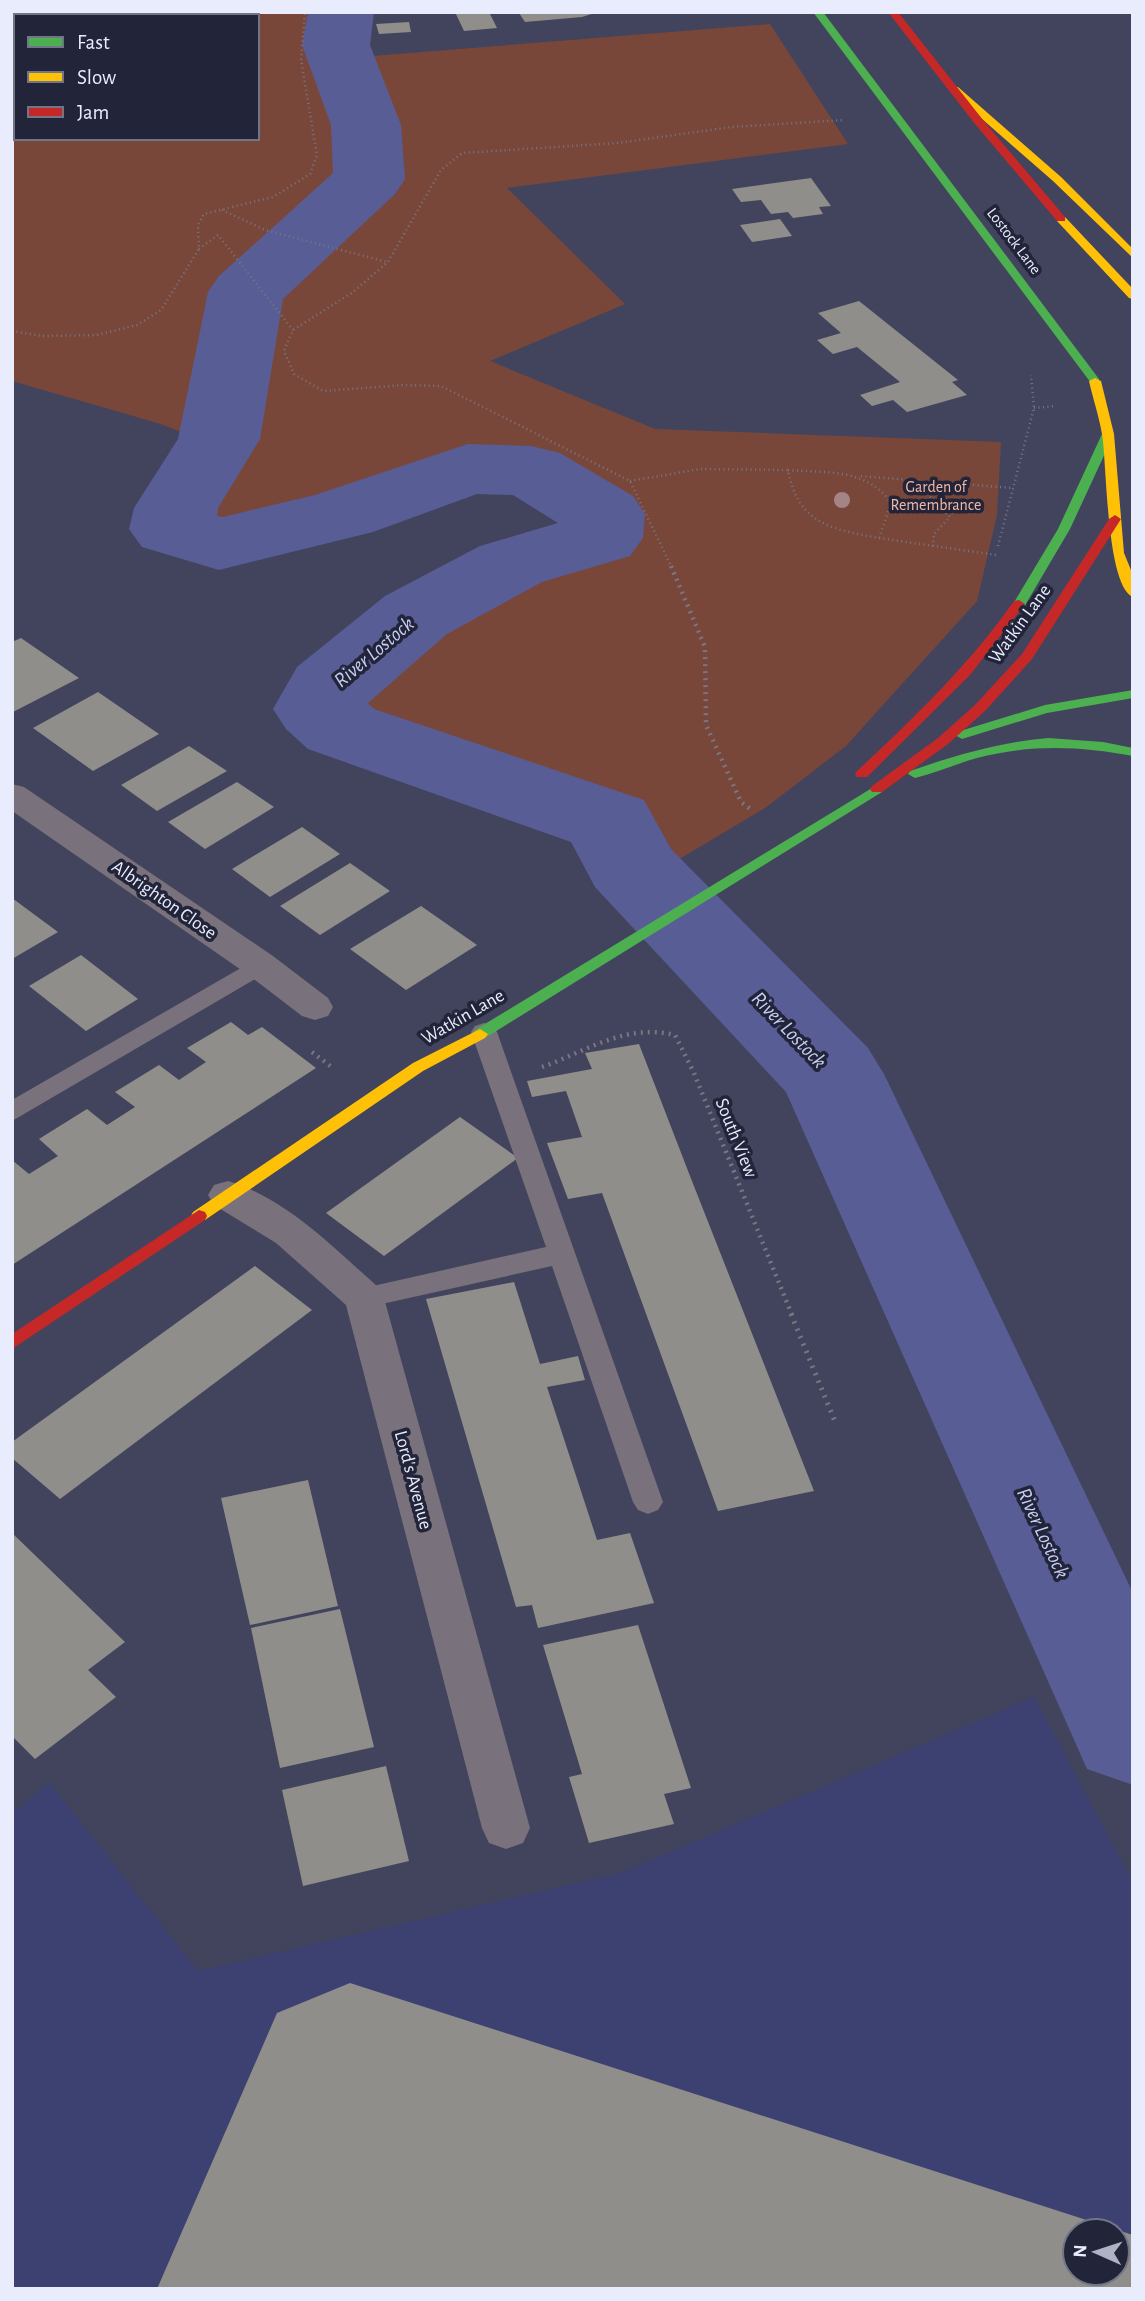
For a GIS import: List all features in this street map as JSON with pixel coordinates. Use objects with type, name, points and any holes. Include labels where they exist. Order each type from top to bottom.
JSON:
[{"type":"main road","name":"Lostock Lane","points":[[818,12],[876,84],[1095,382],[1108,435],[1118,553],[1133,593]]},
{"type":"main road","points":[[893,12],[947,83],[1082,245],[1133,296]]},
{"type":"main road","points":[[947,83],[1057,179],[1133,255]]},
{"type":"main road","points":[[792,841],[964,678],[1015,608],[1088,488],[1108,435]]},
{"type":"main road","name":"Watkin Lane","points":[[12,1343],[418,1067],[484,1032],[877,789],[943,741],[981,708],[1027,656],[1115,519],[1133,497]]},
{"type":"main road","name":"Watkin Lane","points":[[943,741],[1045,709],[1133,694]]},
{"type":"main road","points":[[877,789],[953,760],[1027,743],[1091,742],[1133,752]]},
{"type":"street","name":"Albrighton Close","points":[[12,795],[260,965],[314,1007]]},
{"type":"street","points":[[228,1195],[290,1233],[364,1298]]},
{"type":"street","name":"Lord's Avenue","points":[[364,1298],[506,1828]]},
{"type":"lane","points":[[12,1112],[260,965]]},
{"type":"lane","points":[[484,1032],[648,1502]]},
{"type":"lane","points":[[364,1298],[561,1254]]},
{"type":"path","points":[[199,249],[198,225],[204,214],[273,197],[310,174],[317,155],[301,60],[305,12]]},
{"type":"path","points":[[792,841],[741,802],[706,725],[705,647],[680,585],[630,481],[441,386],[405,385],[323,391],[294,374],[284,352],[293,330],[353,292],[388,262],[441,170],[463,153],[618,143],[731,127],[853,120]]},
{"type":"path","points":[[222,210],[265,230],[388,262]]},
{"type":"path","points":[[12,331],[42,336],[97,335],[137,325],[161,310],[199,249],[218,235],[246,274],[293,330]]},
{"type":"path","points":[[993,567],[1034,408],[1032,377],[1026,365]]},
{"type":"path","points":[[630,481],[653,473],[788,470],[1013,488]]},
{"type":"path","points":[[788,470],[790,490],[799,508],[819,524],[879,538],[996,555]]},
{"type":"path","points":[[856,476],[881,487],[891,503],[879,538]]},
{"type":"path","points":[[913,480],[950,517],[934,534],[933,546]]},
{"type":"path","name":"South View","points":[[500,1080],[552,1064],[609,1037],[664,1030],[675,1035],[694,1073],[836,1424]]},
{"type":"shaded area","points":[[1034,1697],[1133,1882],[1133,2289],[12,2289],[12,1814],[49,1782],[198,1971],[621,1873]]},
{"type":"green space","name":"Garden of Remembrance","points":[[12,12],[328,12],[317,28],[323,60],[770,24],[848,144],[507,188],[625,304],[490,361],[655,429],[1001,442],[997,515],[977,601],[846,746],[765,808],[661,870],[598,797],[350,709],[369,678],[506,594],[613,545],[621,515],[590,493],[519,458],[440,465],[302,512],[214,528],[192,518],[200,494],[226,450],[161,424],[12,381]]},
{"type":"building","points":[[455,12],[489,12],[497,28],[464,31]]},
{"type":"building","points":[[598,12],[582,17],[525,22],[519,13]]},
{"type":"building","points":[[409,22],[411,32],[379,34],[376,24]]},
{"type":"building","points":[[811,178],[831,206],[819,207],[823,214],[793,218],[788,212],[771,214],[761,200],[741,202],[732,189]]},
{"type":"building","points":[[780,219],[792,236],[752,242],[740,225]]},
{"type":"building","points":[[859,301],[958,380],[952,382],[967,395],[907,412],[893,400],[872,406],[860,395],[900,382],[857,347],[833,354],[817,340],[841,333],[818,313]]},
{"type":"building","points":[[21,638],[79,678],[13,712],[12,642]]},
{"type":"building","points":[[98,692],[159,734],[93,771],[33,728]]},
{"type":"building","points":[[189,746],[227,771],[157,811],[121,785]]},
{"type":"building","points":[[237,782],[274,807],[205,849],[168,822]]},
{"type":"building","points":[[302,827],[340,854],[270,897],[232,869]]},
{"type":"building","points":[[350,863],[390,891],[320,935],[280,906]]},
{"type":"building","points":[[12,898],[58,932],[12,959]]},
{"type":"building","points":[[421,906],[477,945],[406,990],[350,949]]},
{"type":"building","points":[[81,955],[138,999],[86,1031],[29,986]]},
{"type":"building","points":[[231,1022],[248,1035],[262,1027],[316,1068],[12,1265],[12,1160],[29,1174],[58,1156],[39,1139],[87,1109],[107,1125],[135,1107],[115,1092],[159,1065],[179,1080],[206,1062],[187,1048]]},
{"type":"building","points":[[639,1044],[814,1491],[718,1511],[602,1193],[568,1199],[547,1143],[582,1137],[566,1091],[532,1097],[527,1081],[592,1069],[585,1053]]},
{"type":"building","points":[[460,1117],[518,1158],[384,1256],[326,1213]]},
{"type":"building","points":[[255,1266],[312,1310],[60,1499],[12,1458],[12,1442]]},
{"type":"building","points":[[514,1282],[540,1364],[578,1356],[585,1380],[547,1387],[597,1540],[630,1533],[654,1603],[538,1628],[532,1605],[516,1607],[426,1299]]},
{"type":"building","points":[[308,1480],[338,1606],[250,1625],[221,1498]]},
{"type":"building","points":[[12,1533],[125,1642],[88,1670],[116,1697],[35,1759],[12,1736]]},
{"type":"building","points":[[340,1609],[374,1747],[280,1768],[251,1628]]},
{"type":"building","points":[[638,1625],[691,1788],[664,1794],[674,1824],[589,1843],[569,1777],[582,1774],[543,1645]]},
{"type":"building","points":[[386,1766],[409,1861],[303,1886],[282,1790]]},
{"type":"building","points":[[350,1983],[1077,2217],[1061,2217],[1061,2287],[1131,2287],[1131,2234],[1133,2235],[1133,2289],[157,2289],[277,2013]]},
{"type":"waterway","name":"River Lostock","points":[[341,12],[336,45],[366,125],[369,179],[246,292],[219,439],[176,508],[172,529],[219,544],[343,514],[468,469],[531,471],[603,514],[600,538],[511,564],[416,615],[329,687],[319,709],[341,729],[610,822],[630,865],[831,1074],[1133,1729]]},
{"type":"traffic: fast","points":[[818,12],[1095,381]]},
{"type":"traffic: fast","points":[[1019,604],[1064,529],[1108,434]]},
{"type":"traffic: fast","points":[[962,735],[1045,709],[1133,694]]},
{"type":"traffic: fast","points":[[915,774],[997,749],[1023,745],[1075,743],[1133,752]]},
{"type":"traffic: fast","points":[[480,1034],[877,789]]},
{"type":"traffic: slow","points":[[954,89],[1057,179],[1133,255]]},
{"type":"traffic: slow","points":[[1061,219],[1133,296]]},
{"type":"traffic: slow","points":[[1095,381],[1108,434],[1118,553],[1133,593]]},
{"type":"traffic: slow","points":[[199,1216],[418,1067],[480,1034]]},
{"type":"traffic: jam","points":[[893,12],[979,122],[1061,219]]},
{"type":"traffic: jam","points":[[877,789],[943,741],[980,708],[1027,656],[1115,519]]},
{"type":"traffic: jam","points":[[862,774],[965,673],[1019,604]]},
{"type":"traffic: jam","points":[[12,1343],[199,1216]]}]
